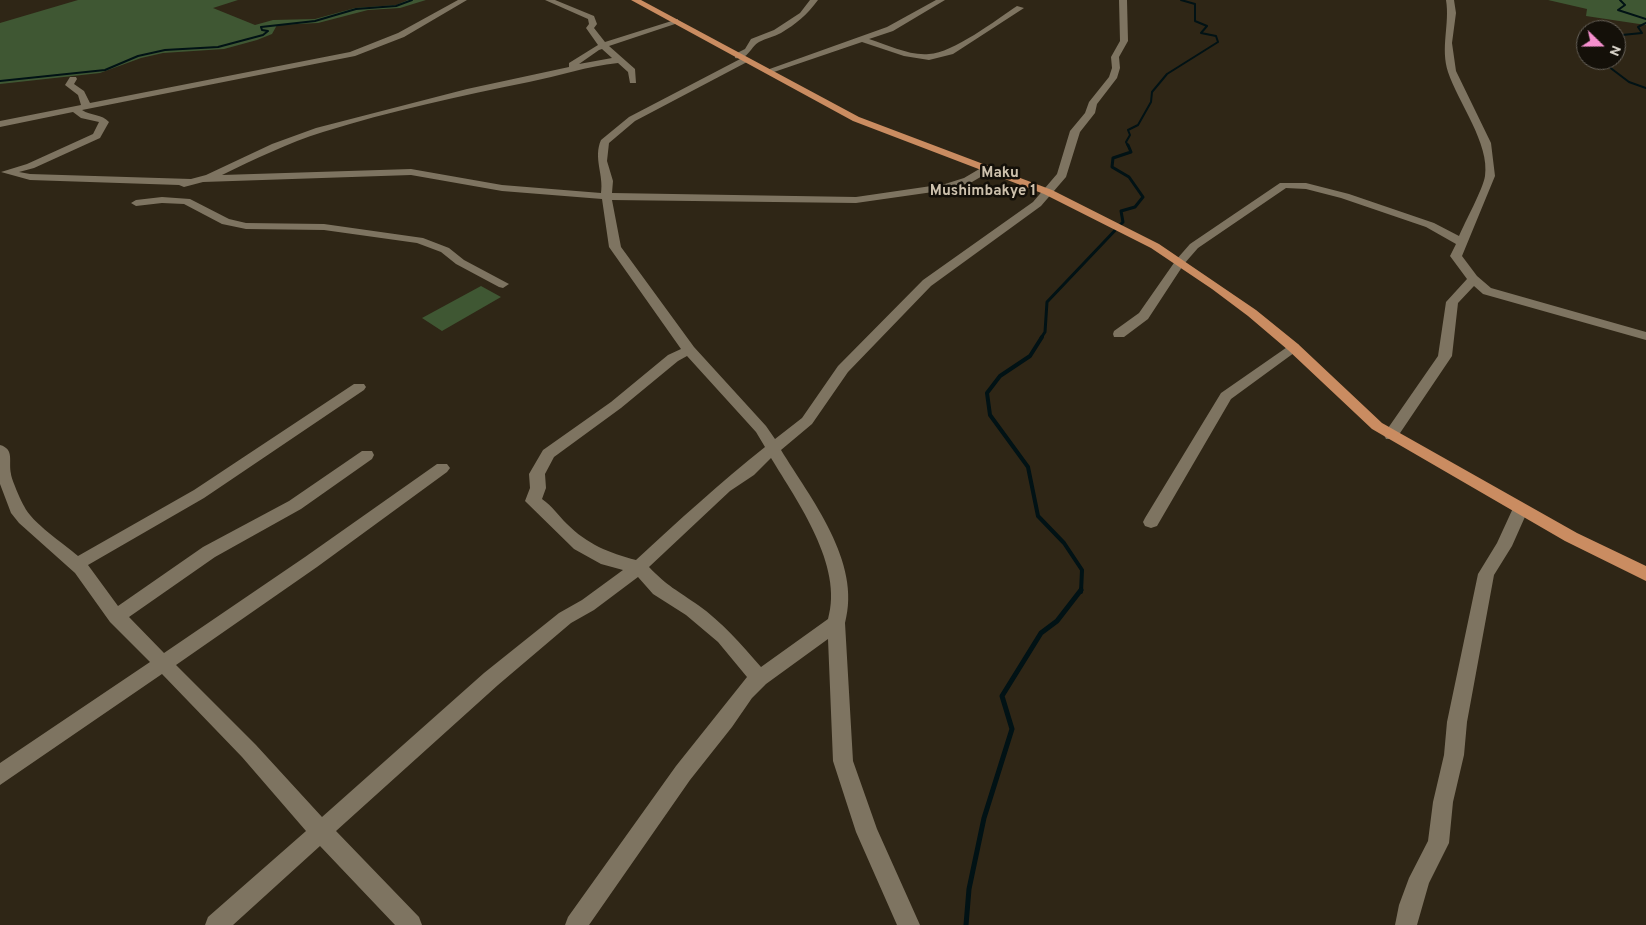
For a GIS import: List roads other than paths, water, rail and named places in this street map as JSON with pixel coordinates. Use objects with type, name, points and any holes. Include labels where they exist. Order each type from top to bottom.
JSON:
[{"type":"highway","points":[[634,0],[856,118],[986,170],[1048,192],[1119,227],[1180,262],[1216,286],[1293,347],[1363,413],[1391,435],[1520,510],[1646,574]]},
{"type":"street","points":[[0,124],[362,51],[401,35],[463,0]]},
{"type":"street","points":[[549,0],[591,18],[593,24],[590,28],[596,39],[632,71],[633,80]]},
{"type":"street","points":[[814,0],[803,16],[777,32],[754,41],[741,58],[632,119],[604,142],[602,161],[608,181],[606,196],[612,215],[610,224],[615,247],[690,350],[746,411],[774,449],[826,538],[839,586],[841,606],[836,623],[843,761],[867,832],[909,925]]},
{"type":"street","points":[[768,71],[890,29],[941,0]]},
{"type":"street","points":[[216,925],[491,679],[565,618],[588,606],[639,567],[725,488],[749,471],[807,421],[843,369],[917,292],[1030,210],[1048,192],[1062,175],[1075,131],[1090,113],[1092,104],[1097,97],[1113,78],[1116,68],[1115,57],[1124,41],[1122,34],[1126,22],[1123,0]]},
{"type":"street","points":[[1450,0],[1452,29],[1448,43],[1452,71],[1486,143],[1490,176],[1456,256],[1473,279],[1487,291],[1646,336]]},
{"type":"street","points":[[862,39],[907,54],[929,57],[950,52],[1020,8]]},
{"type":"street","points":[[566,70],[590,50],[675,21]]},
{"type":"street","points":[[193,182],[275,146],[319,130],[590,63],[618,60]]},
{"type":"street","points":[[73,79],[68,85],[81,92],[86,107]]},
{"type":"street","points":[[3,173],[30,166],[96,136],[104,122],[101,119],[84,116],[74,109]]},
{"type":"street","points":[[3,173],[30,177],[193,182],[411,172],[508,189],[606,196],[872,199],[947,187],[968,180],[986,170]]},
{"type":"street","points":[[1119,334],[1144,316],[1180,262],[1194,246],[1268,194],[1284,185],[1326,191],[1413,219],[1461,242]]},
{"type":"street","points":[[136,203],[162,200],[186,201],[226,222],[255,227],[330,227],[424,242],[445,250],[460,262],[503,284]]},
{"type":"street","points":[[274,226],[290,218]]},
{"type":"street","points":[[1391,435],[1445,356],[1452,302],[1473,279]]},
{"type":"street","points":[[1150,522],[1226,396],[1293,347]]},
{"type":"street","points":[[690,350],[673,358],[616,404],[548,454],[537,474],[538,488],[533,502],[546,510],[560,528],[580,545],[607,559],[639,567],[659,589],[692,610],[724,637],[759,678]]},
{"type":"street","points":[[77,564],[199,494],[359,388]]},
{"type":"street","points":[[116,617],[209,552],[296,505],[366,454]]},
{"type":"street","points":[[1,456],[3,476],[8,483],[17,509],[25,519],[77,564],[116,617],[164,664],[411,925]]},
{"type":"street","points":[[0,775],[164,664],[442,468]]},
{"type":"street","points":[[1406,925],[1417,884],[1438,843],[1454,755],[1457,722],[1486,574],[1504,546],[1520,510]]},
{"type":"street","points":[[576,925],[684,773],[759,678],[836,623]]},
{"type":"waterway","points":[[0,81],[105,70],[138,56],[165,50],[218,47],[263,35],[268,31],[262,30],[261,27],[315,21],[356,9],[396,6],[412,0]]},
{"type":"waterway","points":[[1128,146],[1126,142],[1130,135],[1128,130],[1138,125],[1151,102],[1152,92],[1167,74],[1218,42],[1216,36],[1201,33],[1207,26],[1195,21],[1195,4],[1181,0]]},
{"type":"waterway","points":[[1620,0],[1625,5],[1618,10],[1646,19]]},
{"type":"waterway","points":[[1626,35],[1642,33],[1638,27],[1646,23]]},
{"type":"waterway","points":[[1613,70],[1629,82],[1646,88]]},
{"type":"waterway","points":[[1041,338],[1045,332],[1047,302],[1123,222],[1121,211],[1135,207],[1143,197],[1129,177],[1112,167],[1113,158],[1131,152],[1128,145]]},
{"type":"waterway","points":[[1042,337],[1030,356],[1000,376],[987,393],[990,415],[1028,467],[1038,516],[1064,543],[1082,570],[1081,592]]},
{"type":"waterway","points":[[966,925],[969,889],[984,818],[1012,729],[1002,696],[1041,633],[1057,621],[1081,590]]},
{"type":"district","name":"Maku","points":[[1000,174]]},
{"type":"district","name":"Mushimbakye 1","points":[[983,192]]}]
